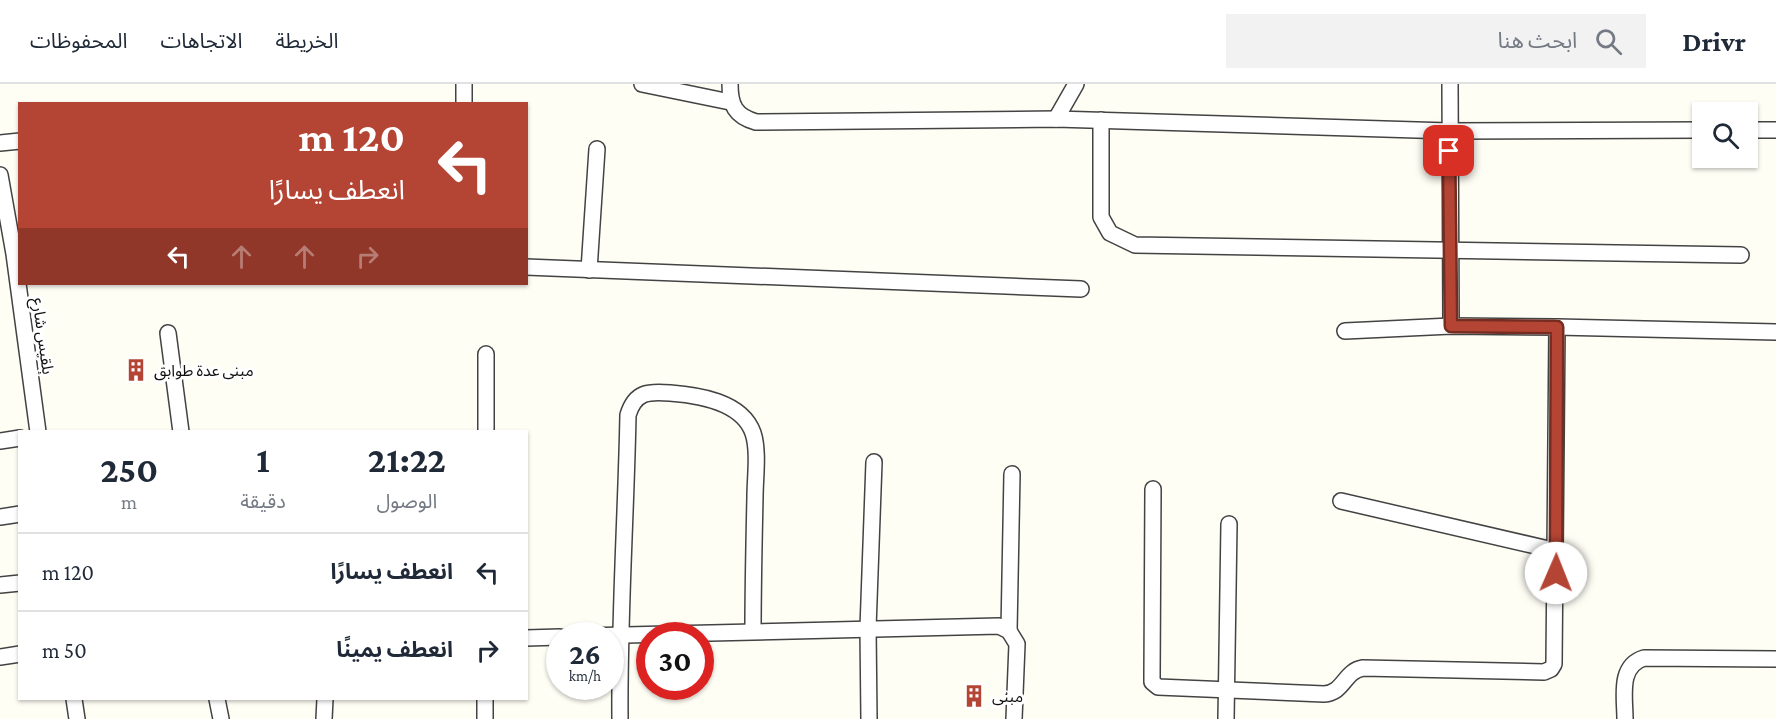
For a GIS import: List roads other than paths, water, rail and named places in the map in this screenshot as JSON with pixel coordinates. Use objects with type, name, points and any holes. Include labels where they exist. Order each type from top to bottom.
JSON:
[{"type":"street","points":[[464,84],[465,102]]},
{"type":"street","points":[[642,84],[730,102]]},
{"type":"street","points":[[730,84],[730,102],[735,111],[745,119],[756,122],[1056,119],[1449,131],[1692,130]]},
{"type":"street","points":[[1056,119],[1076,84]]},
{"type":"street","points":[[1450,84],[1451,326]]},
{"type":"street","points":[[1101,120],[1101,217],[1110,233],[1135,245],[1741,255]]},
{"type":"street","points":[[1758,130],[1776,130]]},
{"type":"street","points":[[0,143],[18,141]]},
{"type":"street","points":[[589,270],[597,149]]},
{"type":"street","name":"بلقيس شارع","points":[[0,175],[38,430]]},
{"type":"street","points":[[528,267],[1082,289]]},
{"type":"street","points":[[1345,331],[1451,326],[1776,332]]},
{"type":"street","points":[[1153,489],[1152,682],[1166,690],[1330,694],[1340,688],[1353,672],[1363,668],[1548,671],[1554,664],[1557,551],[1557,327]]},
{"type":"street","points":[[168,333],[180,430]]},
{"type":"street","points":[[486,354],[486,430]]},
{"type":"street","points":[[620,622],[624,591],[628,415],[632,403],[639,395],[650,391],[695,395],[717,402],[734,411],[753,432],[756,461],[753,631]]},
{"type":"street","points":[[0,441],[18,438]]},
{"type":"street","points":[[869,719],[868,628],[874,462]]},
{"type":"street","points":[[1012,474],[1010,631],[1017,644],[1014,719]]},
{"type":"street","points":[[1341,501],[1557,551]]},
{"type":"street","points":[[0,517],[18,514]]},
{"type":"street","points":[[1227,719],[1229,524]]},
{"type":"street","points":[[0,585],[18,583]]},
{"type":"street","points":[[624,635],[999,626],[1010,631]]},
{"type":"street","points":[[528,638],[546,637]]},
{"type":"street","points":[[0,657],[18,654]]},
{"type":"street","points":[[1625,719],[1624,678],[1637,660],[1644,658],[1776,658]]},
{"type":"street","points":[[72,718],[74,700]]},
{"type":"street","points":[[217,700],[221,719]]},
{"type":"street","points":[[324,719],[325,700]]},
{"type":"street","points":[[485,700],[485,719]]},
{"type":"street","points":[[620,700],[620,719]]},
{"type":"place","name":"مبنى عدة طوابق","points":[[136,370]]},
{"type":"place","name":"مبنى","points":[[974,696]]}]
